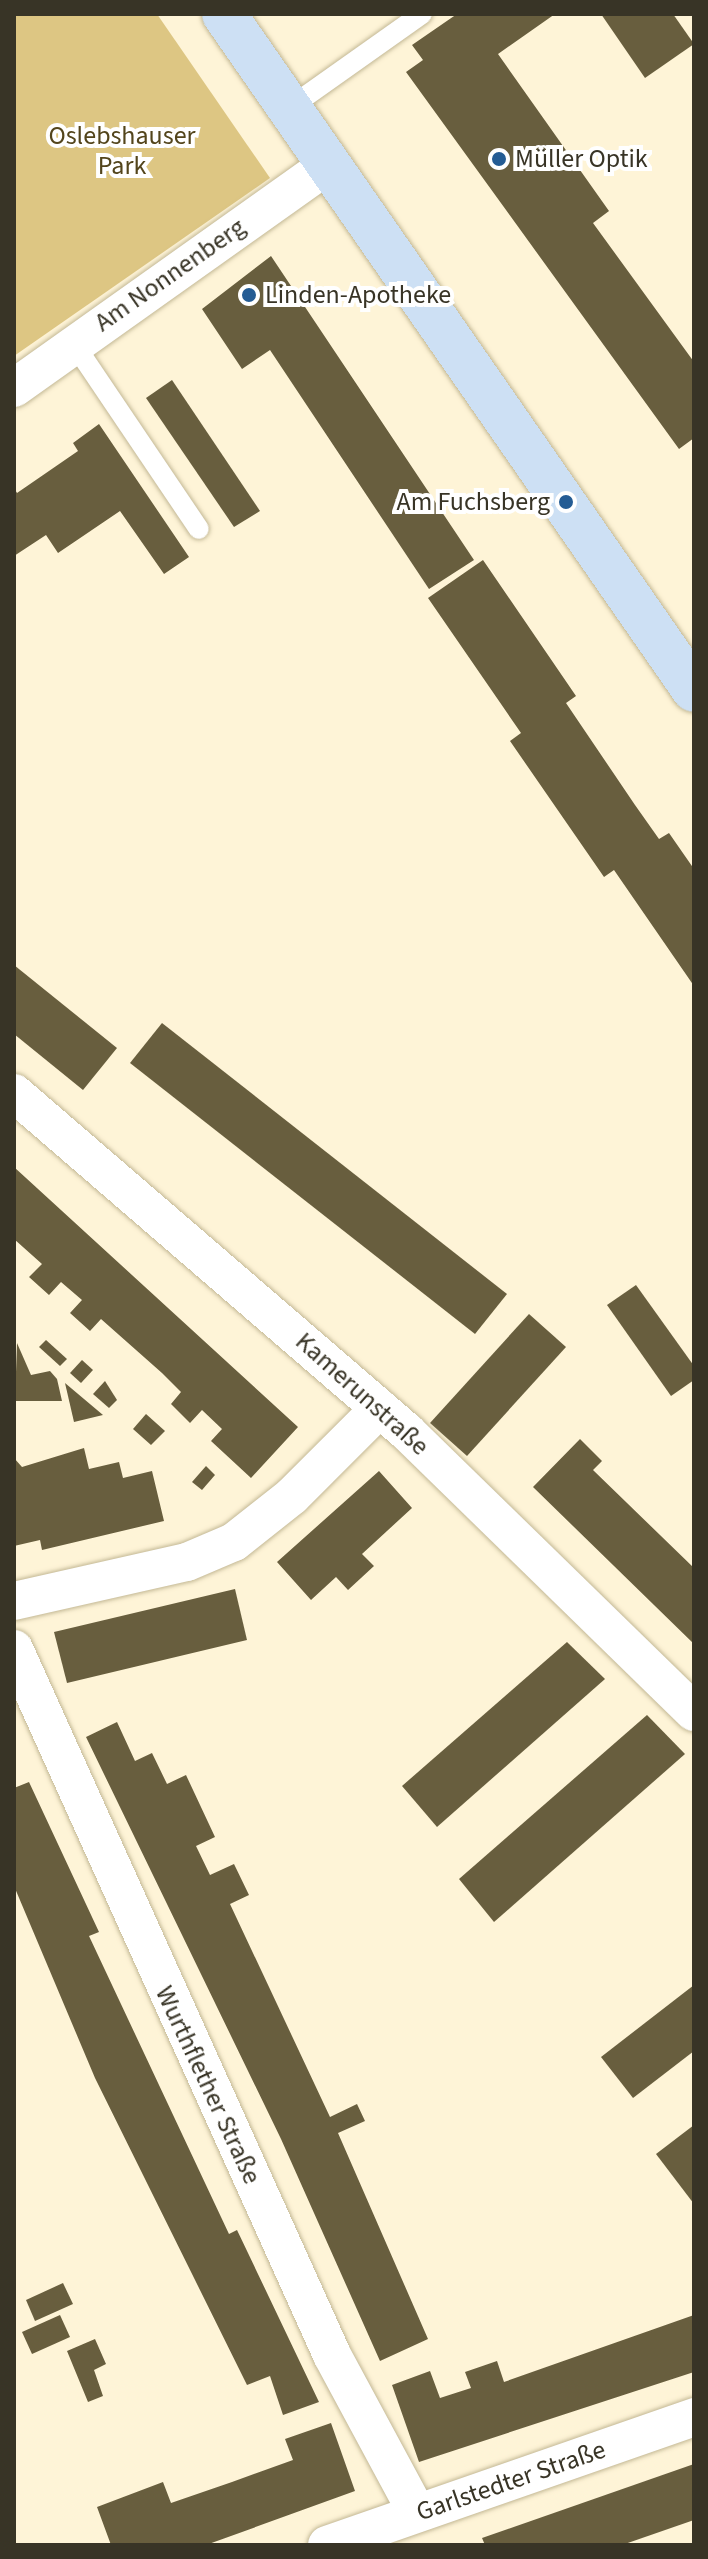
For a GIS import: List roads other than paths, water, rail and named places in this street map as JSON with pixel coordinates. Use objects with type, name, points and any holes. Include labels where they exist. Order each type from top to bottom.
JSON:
[{"type":"main road","points":[[224,14],[694,690]]},
{"type":"street","name":"Am Nonnenberg","points":[[14,388],[328,165]]},
{"type":"street","name":"Kamerunstraße","points":[[14,1093],[380,1408],[694,1712]]},
{"type":"street","points":[[14,1601],[187,1562],[234,1542],[292,1496],[380,1408]]},
{"type":"street","name":"Wurthflether Straße","points":[[14,1649],[332,2355],[417,2513]]},
{"type":"street","name":"Garlstedter Straße","points":[[327,2545],[694,2417]]},
{"type":"lane","points":[[289,108],[422,14]]},
{"type":"lane","points":[[74,344],[199,529]]},
{"type":"place","name":"Müller Optik","points":[[499,159]]},
{"type":"place","name":"Linden-Apotheke","points":[[249,295]]},
{"type":"place","name":"Am Fuchsberg","points":[[566,502]]},
{"type":"park label","name":"Oslebshauser Park","points":[[122,151]]}]
